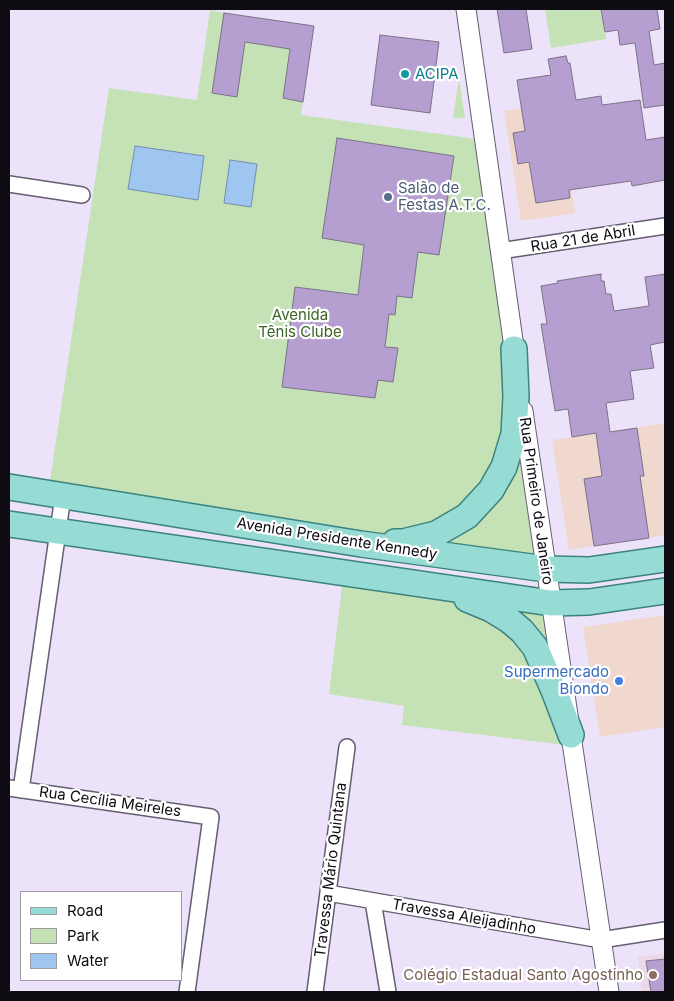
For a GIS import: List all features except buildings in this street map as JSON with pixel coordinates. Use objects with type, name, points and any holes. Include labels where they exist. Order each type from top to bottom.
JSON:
[{"type":"main road","points":[[361,544],[403,542],[436,534],[468,516],[491,490],[504,466],[514,434],[516,397],[514,348]]},
{"type":"main road","name":"Avenida Presidente Kennedy","points":[[9,487],[361,544],[546,570],[589,570],[665,559]]},
{"type":"main road","name":"Avenida Presidente Kennedy","points":[[9,524],[551,603],[589,602],[665,591]]},
{"type":"main road","points":[[378,577],[472,600],[509,620],[522,631],[535,647],[571,735]]},
{"type":"street","name":"Rua Primeiro de Janeiro","points":[[466,9],[546,570],[609,992]]},
{"type":"street","points":[[9,184],[82,195]]},
{"type":"street","name":"Rua 21 de Abril","points":[[500,251],[665,226]]},
{"type":"street","points":[[15,789],[63,496]]},
{"type":"street","name":"Travessa Mário Quintana","points":[[315,992],[347,747]]},
{"type":"street","name":"Rua Cecília Meireles","points":[[15,789],[210,817],[187,992]]},
{"type":"street","name":"Travessa Aleijadinho","points":[[328,894],[601,940],[665,930]]},
{"type":"street","points":[[374,901],[388,992]]},
{"type":"shaded area","points":[[559,103],[575,213],[521,221],[504,111]]},
{"type":"shaded area","points":[[665,423],[665,535],[569,550],[552,440]]},
{"type":"shaded area","name":"Supermercado Biondo","points":[[665,615],[665,727],[600,737],[583,627]]},
{"type":"shaded area","name":"Colégio Estadual Santo Agostinho","points":[[665,953],[665,992],[642,992],[638,957]]},
{"type":"green space","points":[[545,9],[601,9],[606,39],[551,48]]},
{"type":"green space","name":"Avenida Tênis Clube","points":[[210,10],[314,26],[301,115],[484,140],[516,397],[491,490],[403,542],[48,494],[109,88],[197,100]]},
{"type":"green space","points":[[459,78],[465,118],[453,118]]},
{"type":"green space","points":[[522,439],[540,561],[418,546],[454,531]]},
{"type":"green space","points":[[343,578],[399,587],[470,605],[487,612],[530,655],[565,745],[402,725],[404,706],[329,694]]},
{"type":"green space","points":[[483,598],[547,605],[563,704]]},
{"type":"water","points":[[135,146],[204,156],[198,200],[128,189]]},
{"type":"water","points":[[230,160],[257,164],[251,207],[224,203]]},
{"type":"place","name":"ACIPA","points":[[405,74]]},
{"type":"place","name":"Salão de Festas A.T.C.","points":[[388,197]]},
{"type":"place","name":"Supermercado Biondo","points":[[619,681]]},
{"type":"place","name":"Colégio Estadual Santo Agostinho","points":[[653,975]]}]
